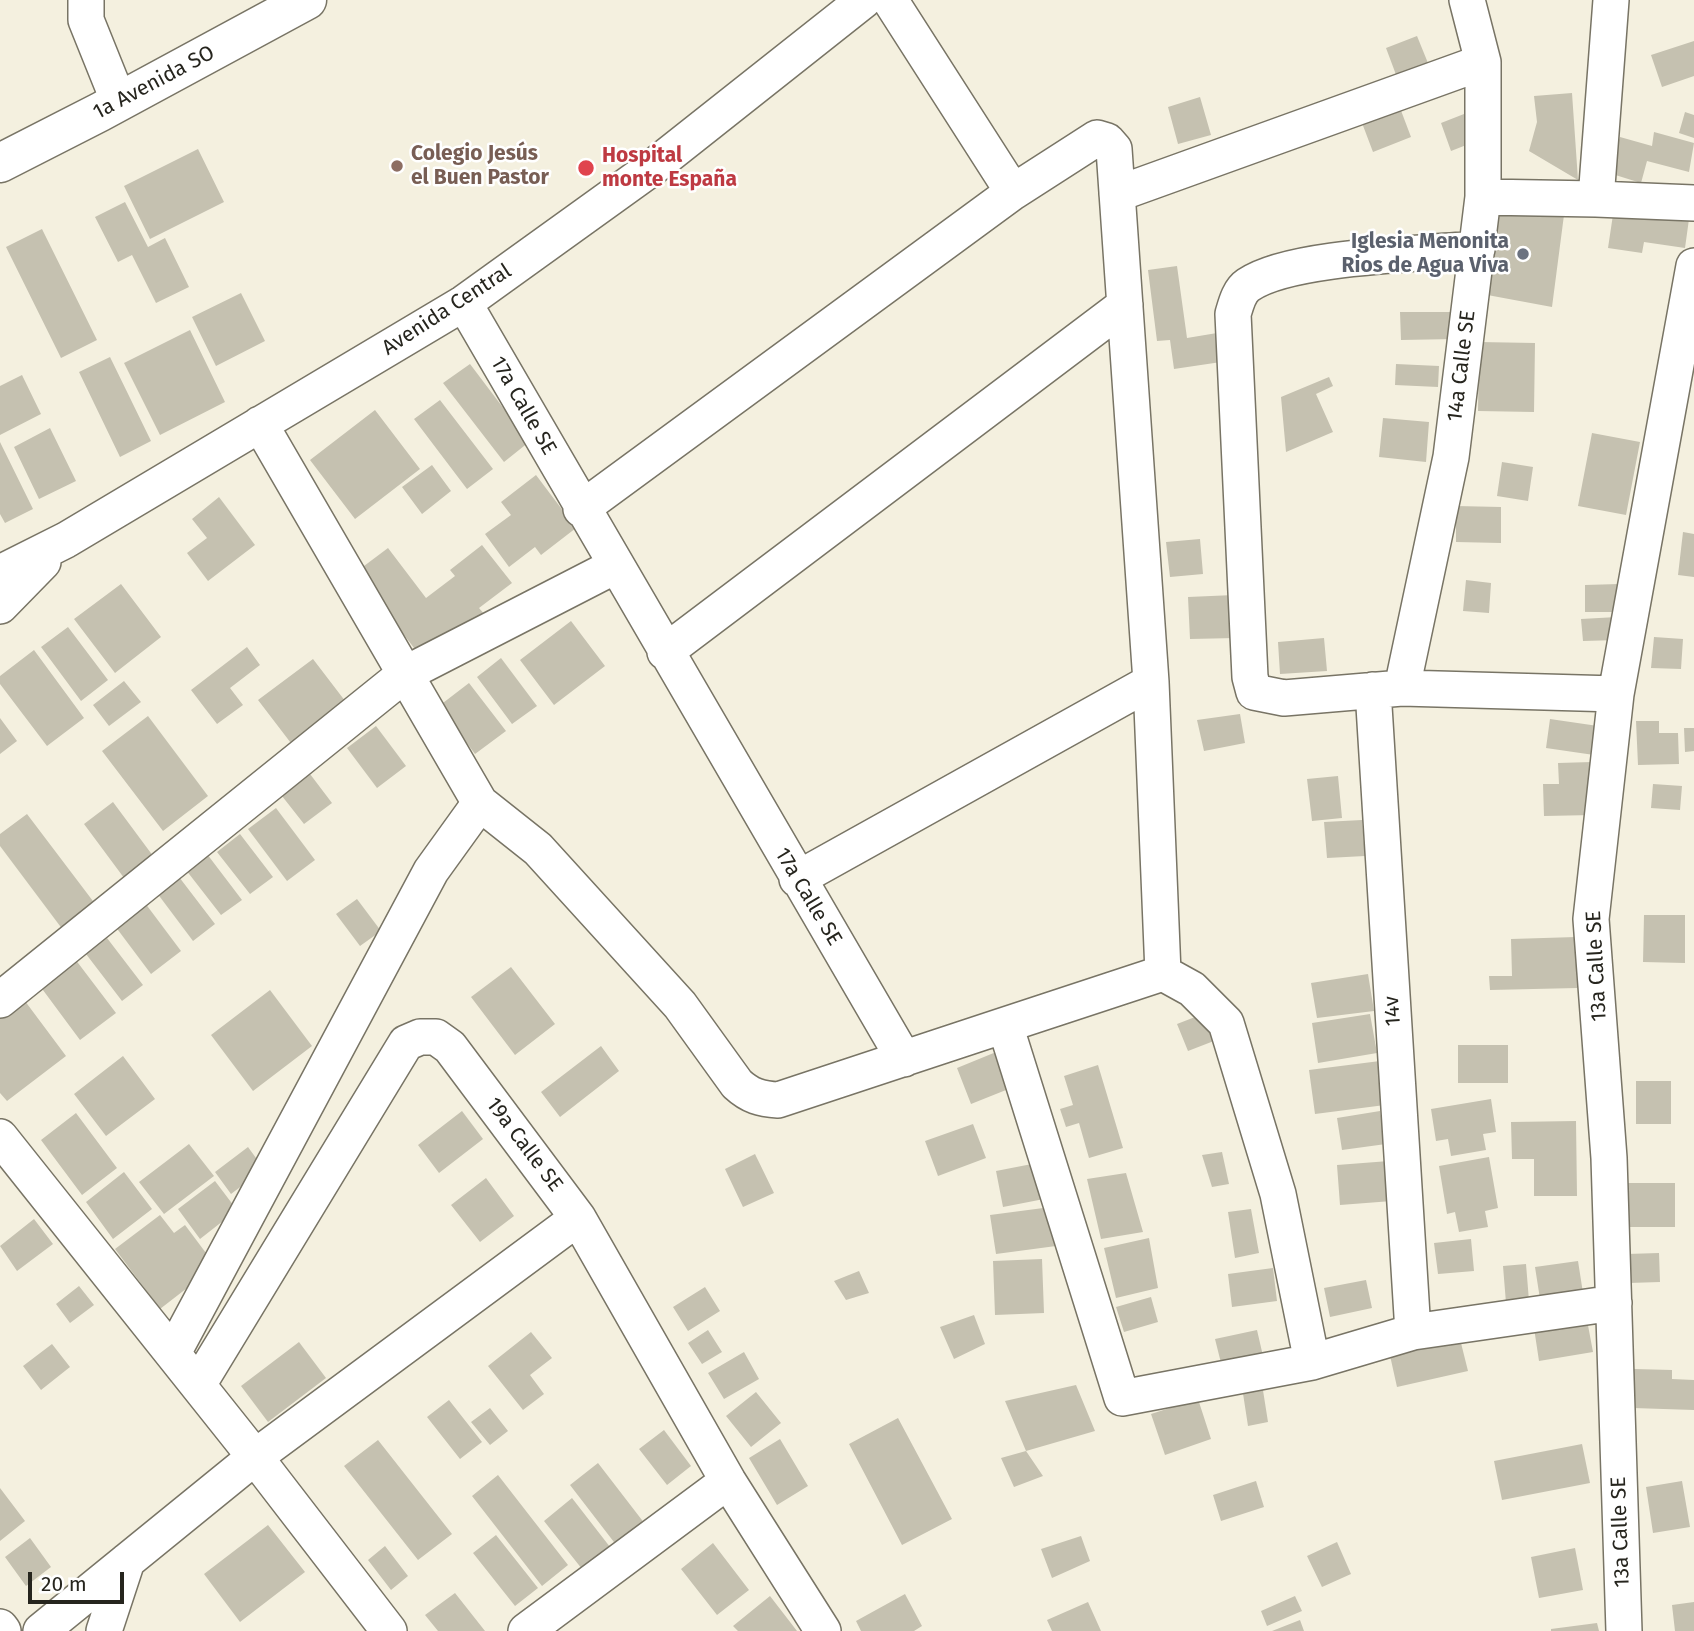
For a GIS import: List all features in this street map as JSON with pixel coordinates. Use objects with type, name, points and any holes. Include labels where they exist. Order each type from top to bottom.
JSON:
[{"type":"highway","name":"1a Avenida SO","points":[[0,163],[307,0]]},
{"type":"street","points":[[86,0],[86,20],[119,102]]},
{"type":"street","name":"Avenida Central","points":[[0,573],[65,540],[464,303],[653,167],[864,0]]},
{"type":"street","points":[[890,0],[1013,192]]},
{"type":"street","name":"14a Calle SE","points":[[1388,689],[1451,457],[1483,197],[1483,62],[1467,0]]},
{"type":"street","points":[[1596,200],[1611,0]]},
{"type":"street","points":[[1117,194],[1483,62]]},
{"type":"street","points":[[581,509],[1013,192],[1097,138],[1107,141],[1114,149],[1151,682],[1163,973]]},
{"type":"street","points":[[1483,197],[1694,203]]},
{"type":"street","points":[[1477,248],[1306,265],[1268,274],[1245,287],[1233,314],[1250,677],[1254,692],[1284,698],[1388,689],[1616,694]]},
{"type":"street","name":"13a Calle SE","points":[[1624,1631],[1609,1158],[1591,919],[1616,694],[1694,266]]},
{"type":"street","name":"17a Calle SE","points":[[464,303],[581,509],[904,1059]]},
{"type":"street","points":[[665,652],[1125,304]]},
{"type":"street","points":[[260,424],[480,803],[538,849],[680,1005],[737,1084],[747,1093],[778,1101],[1163,973],[1192,989],[1226,1023],[1278,1194],[1312,1362]]},
{"type":"street","points":[[0,606],[65,540]]},
{"type":"street","points":[[0,1000],[405,674],[615,566]]},
{"type":"street","points":[[797,879],[1151,682]]},
{"type":"street","name":"14v","points":[[1388,689],[1413,1332]]},
{"type":"street","points":[[173,1353],[431,871],[480,803]]},
{"type":"street","points":[[1005,1025],[1122,1398],[1312,1362],[1413,1332],[1614,1303]]},
{"type":"street","name":"19a Calle SE","points":[[198,1385],[407,1043],[419,1037],[436,1037],[450,1047],[579,1218],[728,1481],[823,1631]]},
{"type":"street","points":[[0,1137],[255,1457],[389,1631]]},
{"type":"street","points":[[41,1631],[255,1457],[579,1218]]},
{"type":"street","points":[[526,1631],[728,1481]]},
{"type":"street","points":[[104,1631],[127,1561]]},
{"type":"street","points":[[0,1627],[4,1631]]},
{"type":"building","points":[[1417,36],[1430,68],[1398,80],[1386,48]]},
{"type":"building","points":[[1694,41],[1694,76],[1662,87],[1651,55]]},
{"type":"building","points":[[1572,93],[1578,180],[1529,151],[1537,122],[1534,96]]},
{"type":"building","points":[[1200,97],[1211,135],[1178,144],[1168,107]]},
{"type":"building","points":[[1397,100],[1411,137],[1373,152],[1359,115]]},
{"type":"building","points":[[1685,112],[1694,115],[1694,138],[1679,133]]},
{"type":"building","points":[[1464,114],[1474,142],[1451,151],[1441,123]]},
{"type":"building","points":[[1654,132],[1694,143],[1689,172],[1647,161],[1641,183],[1609,173],[1620,137],[1652,146]]},
{"type":"building","points":[[198,149],[224,202],[150,239],[124,186]]},
{"type":"building","points":[[125,202],[148,247],[165,238],[189,287],[156,303],[132,255],[118,262],[95,217]]},
{"type":"building","name":"Iglesia Menonita Rios de Agua Viva","points":[[1493,206],[1564,215],[1552,307],[1482,294]]},
{"type":"building","points":[[1614,208],[1689,219],[1685,248],[1644,242],[1642,253],[1608,248]]},
{"type":"building","points":[[42,229],[97,340],[61,358],[6,247]]},
{"type":"building","points":[[1177,266],[1187,338],[1217,333],[1221,362],[1174,369],[1170,340],[1157,341],[1148,270]]},
{"type":"building","points":[[241,293],[265,341],[216,366],[192,317]]},
{"type":"building","points":[[1400,312],[1455,312],[1455,339],[1401,340]]},
{"type":"building","points":[[190,330],[225,402],[160,435],[124,363]]},
{"type":"building","points":[[1479,342],[1535,343],[1534,412],[1478,411]]},
{"type":"building","points":[[110,357],[151,441],[120,457],[79,372]]},
{"type":"building","points":[[470,364],[529,442],[504,462],[443,383]]},
{"type":"building","points":[[1396,364],[1439,366],[1438,387],[1395,385]]},
{"type":"building","points":[[22,375],[41,414],[0,435],[0,386]]},
{"type":"building","points":[[1329,377],[1333,386],[1316,394],[1333,432],[1286,452],[1281,397]]},
{"type":"building","points":[[440,400],[493,469],[467,489],[414,419]]},
{"type":"building","points":[[375,410],[420,469],[355,519],[310,460]]},
{"type":"building","points":[[1383,418],[1429,422],[1426,462],[1379,457]]},
{"type":"building","points":[[50,428],[76,481],[39,499],[14,447]]},
{"type":"building","points":[[1592,433],[1640,442],[1626,515],[1578,506]]},
{"type":"building","points":[[0,442],[33,509],[5,523],[0,514]]},
{"type":"building","points":[[1502,462],[1533,467],[1528,501],[1497,496]]},
{"type":"building","points":[[432,465],[451,491],[422,514],[402,487]]},
{"type":"building","points":[[536,475],[576,528],[541,555],[535,547],[509,567],[485,534],[511,515],[501,502]]},
{"type":"building","points":[[219,497],[255,545],[208,581],[187,553],[207,538],[192,519]]},
{"type":"building","points":[[1456,506],[1501,507],[1501,543],[1456,542]]},
{"type":"building","points":[[1683,532],[1694,534],[1694,577],[1678,575]]},
{"type":"building","points":[[1200,539],[1203,574],[1170,577],[1166,542]]},
{"type":"building","points":[[482,545],[512,583],[479,608],[485,615],[424,661],[356,572],[388,548],[426,598],[455,576],[450,570]]},
{"type":"building","points":[[1466,580],[1491,583],[1489,613],[1463,611]]},
{"type":"building","points":[[121,584],[161,637],[115,673],[74,619]]},
{"type":"building","points":[[1619,584],[1619,612],[1585,612],[1585,585]]},
{"type":"building","points":[[1234,595],[1236,638],[1190,639],[1188,597]]},
{"type":"building","points":[[1617,617],[1618,640],[1583,641],[1581,619]]},
{"type":"building","points":[[571,621],[605,666],[554,705],[520,660]]},
{"type":"building","points":[[68,627],[108,680],[81,701],[41,647]]},
{"type":"building","points":[[1654,637],[1683,639],[1681,669],[1651,668]]},
{"type":"building","points":[[1324,638],[1327,671],[1280,674],[1278,642]]},
{"type":"building","points":[[247,647],[260,665],[230,688],[243,705],[217,724],[191,690]]},
{"type":"building","points":[[34,650],[84,718],[47,746],[0,684],[0,676]]},
{"type":"building","points":[[501,658],[537,706],[512,724],[477,677]]},
{"type":"building","points":[[313,659],[352,710],[297,751],[258,700]]},
{"type":"building","points":[[124,681],[141,702],[109,726],[93,705]]},
{"type":"building","points":[[469,683],[506,731],[475,754],[439,706]]},
{"type":"building","points":[[1240,714],[1245,743],[1204,751],[1197,720]]},
{"type":"building","points":[[148,716],[208,796],[163,831],[102,751]]},
{"type":"building","points":[[0,718],[17,741],[0,754]]},
{"type":"building","points":[[1550,719],[1598,726],[1594,755],[1546,748]]},
{"type":"building","points":[[1636,721],[1659,721],[1659,733],[1678,733],[1679,764],[1638,765]]},
{"type":"building","points":[[376,726],[406,766],[377,788],[347,748]]},
{"type":"building","points":[[1684,728],[1694,728],[1694,751],[1685,752]]},
{"type":"building","points":[[1592,762],[1593,815],[1544,816],[1543,784],[1559,784],[1558,763]]},
{"type":"building","points":[[310,774],[332,803],[304,824],[282,796]]},
{"type":"building","points":[[1338,776],[1342,818],[1312,821],[1307,779]]},
{"type":"building","points":[[1653,784],[1682,786],[1680,810],[1651,808]]},
{"type":"building","points":[[113,802],[159,864],[130,886],[84,824]]},
{"type":"building","points":[[276,808],[315,860],[287,881],[248,829]]},
{"type":"building","points":[[27,814],[102,913],[69,938],[0,846],[0,834]]},
{"type":"building","points":[[1362,820],[1365,856],[1327,858],[1324,822]]},
{"type":"building","points":[[240,834],[273,877],[250,894],[217,852]]},
{"type":"building","points":[[207,854],[242,900],[221,915],[186,870]]},
{"type":"building","points":[[176,873],[215,924],[193,941],[154,889]]},
{"type":"building","points":[[357,899],[381,931],[360,946],[336,914]]},
{"type":"building","points":[[145,903],[181,951],[151,974],[115,926]]},
{"type":"building","points":[[1644,915],[1685,915],[1685,963],[1643,962]]},
{"type":"building","points":[[1576,937],[1577,988],[1490,990],[1489,976],[1512,976],[1511,939]]},
{"type":"building","points":[[107,938],[143,985],[122,1001],[86,954]]},
{"type":"building","points":[[72,955],[116,1013],[80,1040],[37,982]]},
{"type":"building","points":[[511,967],[555,1024],[515,1055],[471,997]]},
{"type":"building","points":[[1368,974],[1374,1011],[1317,1018],[1311,983]]},
{"type":"building","points":[[270,990],[312,1046],[253,1091],[211,1035]]},
{"type":"building","points":[[19,993],[66,1056],[7,1101],[0,1093],[0,1008]]},
{"type":"building","points":[[1208,1012],[1219,1039],[1188,1051],[1177,1024]]},
{"type":"building","points":[[1370,1014],[1377,1053],[1318,1063],[1312,1023]]},
{"type":"building","points":[[1458,1045],[1508,1045],[1508,1083],[1458,1083]]},
{"type":"building","points":[[601,1046],[619,1071],[560,1117],[541,1092]]},
{"type":"building","points":[[1001,1050],[1016,1086],[971,1104],[957,1068]]},
{"type":"building","points":[[123,1056],[155,1099],[106,1136],[74,1094]]},
{"type":"building","points":[[1380,1061],[1385,1105],[1315,1114],[1309,1070]]},
{"type":"building","points":[[1098,1065],[1123,1148],[1089,1158],[1079,1123],[1066,1127],[1060,1109],[1073,1105],[1064,1076]]},
{"type":"building","points":[[1636,1081],[1671,1081],[1671,1124],[1636,1124]]},
{"type":"building","points":[[1491,1099],[1496,1132],[1483,1134],[1486,1150],[1451,1156],[1448,1139],[1436,1141],[1431,1109]]},
{"type":"building","points":[[462,1111],[483,1139],[439,1173],[418,1145]]},
{"type":"building","points":[[1380,1111],[1386,1144],[1342,1150],[1337,1118]]},
{"type":"building","points":[[76,1113],[117,1168],[82,1195],[41,1140]]},
{"type":"building","points":[[1576,1121],[1577,1196],[1534,1196],[1534,1159],[1512,1159],[1511,1122]]},
{"type":"building","points":[[973,1124],[986,1158],[938,1176],[925,1141]]},
{"type":"building","points":[[189,1144],[214,1176],[164,1214],[139,1182]]},
{"type":"building","points":[[248,1147],[264,1169],[231,1194],[215,1172]]},
{"type":"building","points":[[1222,1152],[1229,1184],[1212,1187],[1202,1155]]},
{"type":"building","points":[[755,1154],[774,1193],[743,1207],[725,1169]]},
{"type":"building","points":[[1489,1157],[1498,1208],[1485,1211],[1488,1227],[1459,1232],[1455,1212],[1447,1214],[1439,1166]]},
{"type":"building","points":[[1389,1161],[1392,1201],[1340,1205],[1337,1165]]},
{"type":"building","points":[[1037,1163],[1044,1199],[1003,1207],[996,1171]]},
{"type":"building","points":[[124,1172],[152,1209],[113,1239],[86,1202]]},
{"type":"building","points":[[1126,1173],[1143,1232],[1101,1239],[1087,1179]]},
{"type":"building","points":[[486,1178],[514,1216],[480,1242],[451,1205]]},
{"type":"building","points":[[215,1181],[237,1210],[200,1239],[178,1209]]},
{"type":"building","points":[[1622,1183],[1675,1183],[1675,1227],[1622,1227]]},
{"type":"building","points":[[1051,1207],[1056,1246],[996,1254],[990,1215]]},
{"type":"building","points":[[1251,1209],[1259,1253],[1235,1258],[1228,1212]]},
{"type":"building","points":[[160,1215],[174,1233],[185,1225],[209,1257],[202,1262],[209,1271],[160,1309],[115,1249]]},
{"type":"building","points":[[34,1219],[53,1244],[17,1271],[0,1246]]},
{"type":"building","points":[[1149,1238],[1158,1288],[1116,1298],[1104,1248]]},
{"type":"building","points":[[1471,1239],[1474,1271],[1438,1274],[1434,1243]]},
{"type":"building","points":[[1659,1253],[1660,1282],[1629,1283],[1627,1254]]},
{"type":"building","points":[[1042,1259],[1044,1313],[995,1315],[993,1261]]},
{"type":"building","points":[[1578,1261],[1583,1293],[1540,1299],[1535,1267]]},
{"type":"building","points":[[1526,1264],[1529,1301],[1506,1303],[1503,1266]]},
{"type":"building","points":[[1273,1268],[1277,1301],[1232,1307],[1228,1274]]},
{"type":"building","points":[[859,1271],[869,1293],[846,1300],[834,1281]]},
{"type":"building","points":[[1366,1280],[1372,1308],[1330,1317],[1324,1288]]},
{"type":"building","points":[[79,1286],[94,1305],[70,1323],[56,1304]]},
{"type":"building","points":[[705,1287],[720,1311],[688,1331],[673,1307]]},
{"type":"building","points":[[1151,1297],[1158,1322],[1124,1332],[1116,1307]]},
{"type":"building","points":[[974,1315],[985,1344],[954,1359],[940,1327]]},
{"type":"building","points":[[1587,1320],[1593,1352],[1539,1361],[1534,1328]]},
{"type":"building","points":[[708,1330],[722,1352],[702,1364],[688,1343]]},
{"type":"building","points":[[1257,1330],[1263,1356],[1222,1367],[1215,1339]]},
{"type":"building","points":[[531,1332],[552,1358],[530,1375],[544,1394],[523,1410],[488,1366]]},
{"type":"building","points":[[1459,1335],[1468,1371],[1397,1387],[1389,1351]]},
{"type":"building","points":[[299,1342],[326,1378],[268,1422],[241,1386]]},
{"type":"building","points":[[52,1344],[70,1367],[41,1390],[23,1366]]},
{"type":"building","points":[[744,1352],[759,1379],[724,1399],[708,1373]]},
{"type":"building","points":[[1634,1369],[1672,1370],[1672,1379],[1694,1380],[1694,1410],[1633,1408]]},
{"type":"building","points":[[1262,1384],[1268,1422],[1248,1426],[1242,1387]]},
{"type":"building","points":[[1076,1385],[1095,1431],[1026,1451],[1005,1401]]},
{"type":"building","points":[[756,1392],[781,1423],[751,1447],[726,1416]]},
{"type":"building","points":[[1198,1399],[1211,1439],[1165,1455],[1151,1414]]},
{"type":"building","points":[[449,1400],[482,1442],[460,1459],[427,1417]]},
{"type":"building","points":[[490,1408],[508,1431],[490,1445],[471,1422]]},
{"type":"building","points":[[898,1418],[952,1519],[902,1545],[849,1444]]},
{"type":"building","points":[[664,1430],[691,1466],[667,1485],[639,1449]]},
{"type":"building","points":[[780,1439],[808,1486],[777,1505],[749,1458]]},
{"type":"building","points":[[378,1440],[452,1534],[418,1560],[344,1466]]},
{"type":"building","points":[[1582,1444],[1590,1483],[1502,1500],[1494,1461]]},
{"type":"building","points":[[1026,1451],[1043,1476],[1014,1487],[1001,1458]]},
{"type":"building","points":[[598,1463],[645,1524],[617,1546],[570,1485]]},
{"type":"building","points":[[498,1475],[568,1565],[542,1586],[472,1496]]},
{"type":"building","points":[[1256,1481],[1264,1507],[1221,1521],[1213,1495]]},
{"type":"building","points":[[1682,1481],[1690,1527],[1653,1533],[1646,1487]]},
{"type":"building","points":[[0,1488],[25,1521],[0,1541]]},
{"type":"building","points":[[572,1498],[610,1547],[582,1569],[544,1521]]},
{"type":"building","points":[[268,1525],[305,1572],[240,1622],[204,1574]]},
{"type":"building","points":[[496,1535],[538,1588],[515,1606],[473,1553]]},
{"type":"building","points":[[1081,1536],[1090,1561],[1052,1578],[1041,1549]]},
{"type":"building","points":[[30,1538],[51,1567],[26,1586],[5,1557]]},
{"type":"building","points":[[1337,1542],[1351,1574],[1322,1587],[1307,1556]]},
{"type":"building","points":[[713,1543],[749,1590],[717,1615],[681,1569]]},
{"type":"building","points":[[385,1546],[408,1576],[391,1590],[368,1560]]},
{"type":"building","points":[[1575,1548],[1583,1590],[1539,1598],[1531,1557]]},
{"type":"building","points":[[455,1593],[485,1631],[438,1631],[425,1615]]},
{"type":"building","points":[[905,1594],[922,1626],[914,1631],[861,1631],[856,1621]]},
{"type":"building","points":[[770,1596],[797,1631],[738,1631],[733,1626]]},
{"type":"building","points":[[1295,1596],[1302,1611],[1267,1626],[1261,1611]]},
{"type":"building","points":[[1088,1602],[1101,1631],[1052,1631],[1047,1620]]},
{"type":"building","points":[[1694,1602],[1694,1631],[1675,1631],[1672,1605]]},
{"type":"building","points":[[1300,1620],[1304,1631],[1272,1631]]},
{"type":"building","points":[[1597,1623],[1599,1631],[1551,1631],[1551,1629]]},
{"type":"place","name":"Colegio Jesús el Buen Pastor","points":[[397,166]]},
{"type":"place","name":"Hospital monte España","points":[[586,168]]},
{"type":"place","name":"Iglesia Menonita Rios de Agua Viva","points":[[1523,254]]}]
